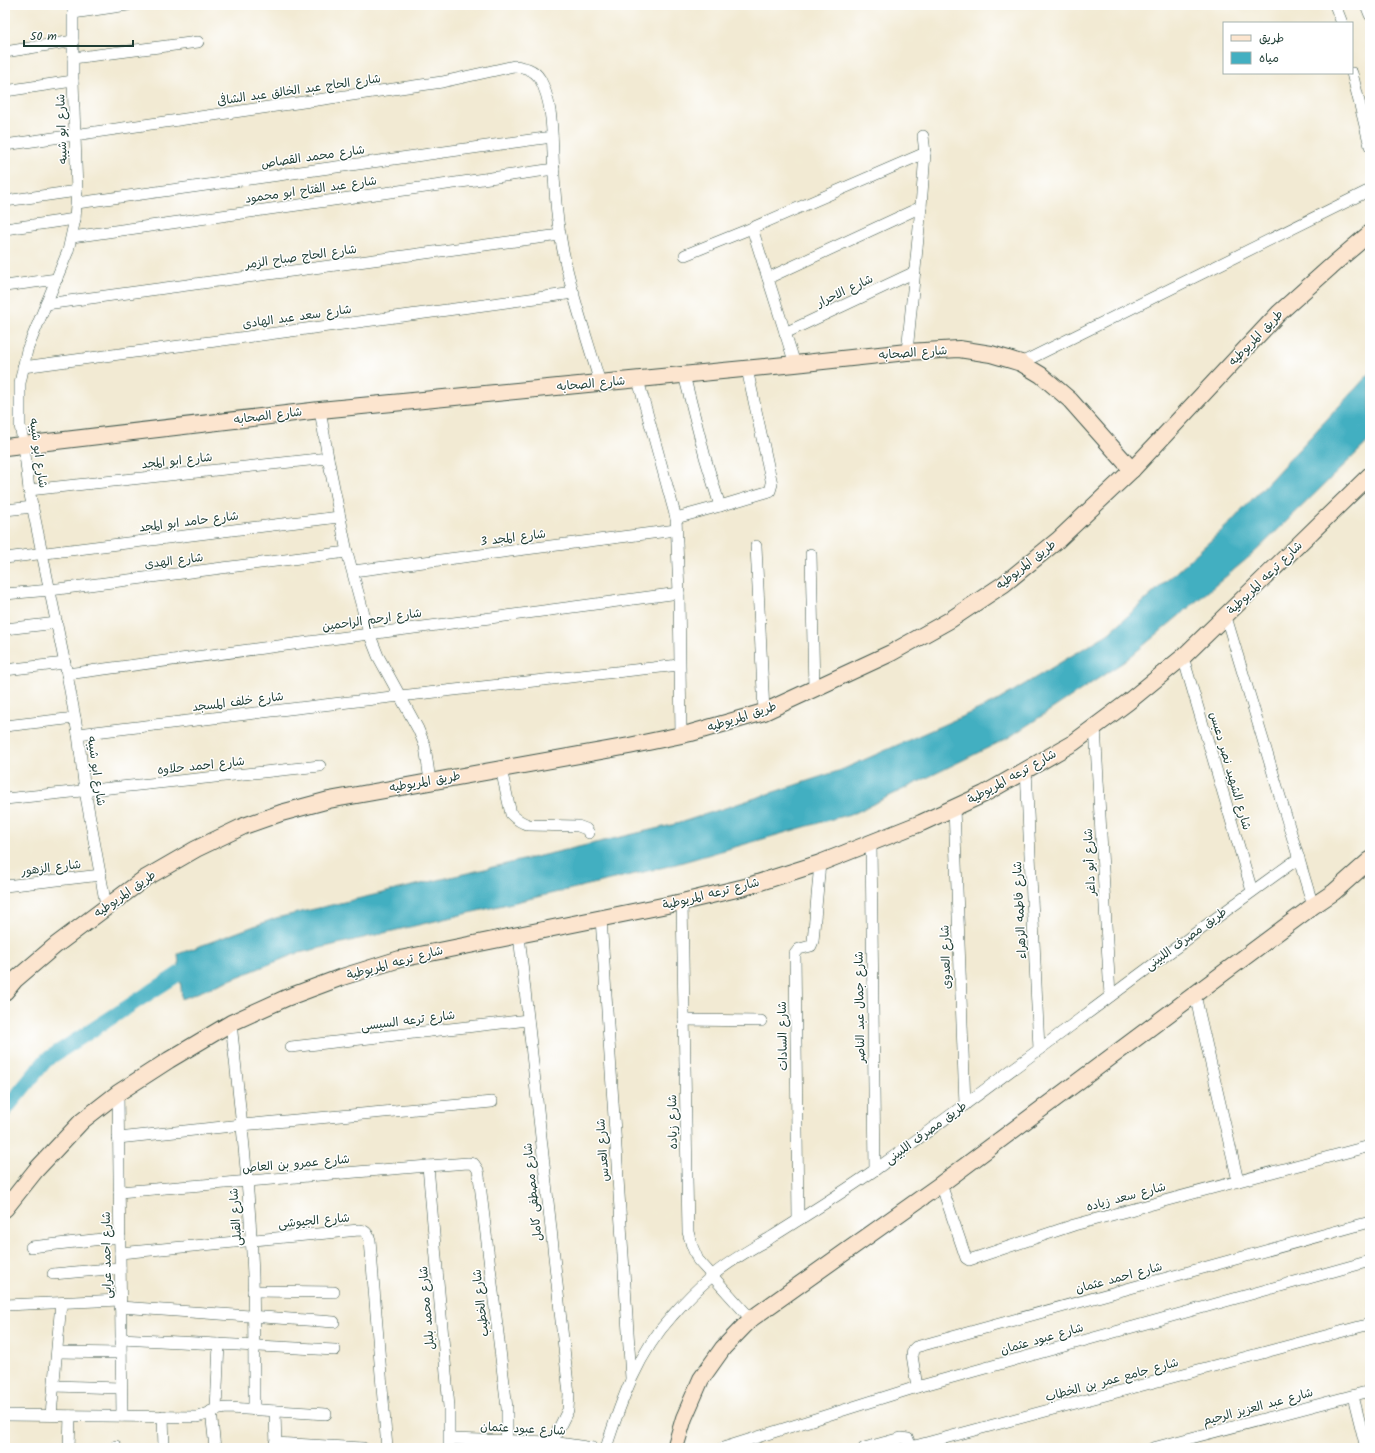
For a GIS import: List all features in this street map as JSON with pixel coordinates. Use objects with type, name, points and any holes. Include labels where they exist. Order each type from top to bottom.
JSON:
[{"type":"street","points":[[73,9],[128,5]]},
{"type":"street","points":[[1335,5],[1342,22]]},
{"type":"street","points":[[1366,5],[1370,15]]},
{"type":"street","name":"شارع ابو شيبه","points":[[73,9],[73,81],[77,191],[75,219],[68,251],[27,350],[20,383],[20,426],[24,445],[29,490],[57,623],[78,734],[86,791],[106,906]]},
{"type":"street","points":[[5,52],[73,41]]},
{"type":"street","points":[[73,58],[198,42]]},
{"type":"street","name":"شارع الحاج عبد الخالق عبد الشافى","points":[[5,145],[442,82],[514,66],[525,67],[539,78],[550,109],[552,137]]},
{"type":"street","points":[[1352,74],[1370,146]]},
{"type":"street","points":[[5,91],[73,81]]},
{"type":"street","points":[[907,352],[925,153],[922,136]]},
{"type":"street","points":[[552,137],[557,216],[565,263],[600,383]]},
{"type":"street","name":"شارع محمد القصاص","points":[[77,203],[552,137]]},
{"type":"street","points":[[685,255],[752,228],[925,153]]},
{"type":"street","name":"شارع عبد الفتاح ابو محمود","points":[[72,237],[554,169]]},
{"type":"street","points":[[1021,363],[1370,190]]},
{"type":"street","points":[[5,201],[77,191]]},
{"type":"street","points":[[768,278],[921,207]]},
{"type":"street","points":[[5,229],[75,219]]},
{"type":"street","points":[[752,228],[795,364]]},
{"type":"street","name":"طريق المريوطيه","points":[[5,992],[15,980],[56,945],[106,906],[144,879],[196,849],[244,826],[281,813],[329,800],[629,746],[681,735],[764,712],[814,690],[904,646],[950,620],[1004,584],[1058,540],[1132,470],[1279,313],[1370,233]]},
{"type":"street","name":"شارع الحاج صباح الزمر","points":[[46,304],[560,236]]},
{"type":"street","name":"شارع الاحرار","points":[[785,333],[915,272]]},
{"type":"street","points":[[5,286],[57,278]]},
{"type":"street","name":"شارع سعد عبد الهادى","points":[[23,367],[574,293]]},
{"type":"street","name":"شارع الصحابه","points":[[5,447],[320,410],[638,380],[907,352],[959,349],[991,354],[1021,363],[1054,385],[1070,400],[1132,470]]},
{"type":"street","points":[[676,518],[770,491],[772,488],[747,369]]},
{"type":"street","points":[[684,375],[705,457],[720,506]]},
{"type":"street","points":[[638,380],[676,518],[679,593],[681,735]]},
{"type":"street","points":[[320,410],[339,517],[369,633],[378,656],[418,729],[425,746],[430,781]]},
{"type":"street","name":"شارع ابو المجد","points":[[29,490],[328,458]]},
{"type":"street","name":"شارع ترعه المريوطية","points":[[5,1209],[36,1170],[82,1121],[118,1093],[231,1023],[286,998],[342,977],[400,959],[682,902],[745,887],[820,863],[871,843],[984,794],[1073,743],[1128,702],[1183,657],[1226,617],[1370,475]]},
{"type":"street","points":[[5,510],[33,507]]},
{"type":"street","name":"شارع حامد ابو المجد","points":[[5,558],[339,517]]},
{"type":"street","name":"شارع المجد 3","points":[[352,571],[676,530]]},
{"type":"street","points":[[756,546],[764,712]]},
{"type":"street","name":"شارع الهدى","points":[[5,594],[50,590],[347,552]]},
{"type":"street","points":[[811,554],[814,690]]},
{"type":"street","name":"شارع ارحم الراحمين","points":[[5,670],[66,668],[369,633],[679,593]]},
{"type":"street","points":[[1226,617],[1313,906]]},
{"type":"street","points":[[5,629],[57,623]]},
{"type":"street","name":"شارع الشهيد نصر دعبس","points":[[1183,657],[1252,892]]},
{"type":"street","name":"شارع خلف المسجد","points":[[78,734],[679,665]]},
{"type":"street","points":[[5,726],[75,718]]},
{"type":"street","name":"شارع أبو داغر","points":[[1095,726],[1110,996]]},
{"type":"street","name":"شارع احمد حلاوه","points":[[5,799],[320,766]]},
{"type":"street","points":[[501,769],[511,814],[515,819],[529,825],[578,826],[586,829],[589,833]]},
{"type":"street","name":"شارع فاطمه الزهراء","points":[[1026,769],[1039,1049]]},
{"type":"street","name":"شارع العدوى","points":[[954,808],[965,1106]]},
{"type":"street","name":"شارع جمال عبد الناصر","points":[[871,843],[875,1170]]},
{"type":"street","name":"طريق مصرف اللبينى","points":[[606,1448],[631,1379],[650,1345],[671,1316],[712,1276],[739,1257],[875,1170],[965,1106],[1110,996],[1299,858]]},
{"type":"street","points":[[675,1448],[684,1418],[701,1379],[723,1348],[751,1319],[941,1184],[1313,906],[1334,892],[1370,860]]},
{"type":"street","name":"شارع السادات","points":[[798,1220],[795,954],[799,950],[811,946],[813,941],[820,863]]},
{"type":"street","name":"شارع الزهور","points":[[5,886],[101,875]]},
{"type":"street","name":"شارع زياده","points":[[682,902],[688,1232],[698,1260],[751,1319]]},
{"type":"street","name":"شارع العدس","points":[[601,918],[631,1379]]},
{"type":"street","name":"شارع مصطفى كامل","points":[[519,935],[569,1394],[568,1410],[552,1442]]},
{"type":"street","points":[[1195,995],[1238,1181]]},
{"type":"street","name":"شارع ترعه السيسى","points":[[291,1047],[528,1020]]},
{"type":"street","points":[[684,1020],[761,1021]]},
{"type":"street","name":"شارع القبلى","points":[[231,1023],[242,1125],[251,1239],[254,1316],[254,1410]]},
{"type":"street","name":"شارع احمد عرابى","points":[[118,1093],[122,1416]]},
{"type":"street","points":[[118,1138],[492,1102]]},
{"type":"street","name":"شارع سعد زياده","points":[[941,1184],[966,1258],[968,1260],[1074,1224],[1370,1146]]},
{"type":"street","name":"شارع عمرو بن العاص","points":[[119,1192],[428,1166],[468,1163],[474,1164]]},
{"type":"street","name":"شارع الخطيب","points":[[474,1164],[478,1170],[479,1176],[506,1398],[508,1419],[506,1444]]},
{"type":"street","name":"شارع محمد بلبل","points":[[428,1166],[449,1407],[450,1443]]},
{"type":"street","name":"شارع احمد عثمان","points":[[917,1387],[912,1355],[913,1350],[916,1347],[1370,1222]]},
{"type":"street","name":"شارع الجيوشى","points":[[120,1253],[251,1239],[358,1230],[362,1230],[368,1234],[370,1240],[387,1448]]},
{"type":"street","points":[[31,1247],[120,1237]]},
{"type":"street","name":"شارع عبود عثمان","points":[[723,1448],[917,1387],[1370,1261]]},
{"type":"street","points":[[53,1274],[120,1268]]},
{"type":"street","points":[[253,1291],[334,1292]]},
{"type":"street","points":[[51,1415],[62,1303]]},
{"type":"street","points":[[5,1305],[62,1303],[120,1304],[334,1322]]},
{"type":"street","name":"شارع جامع عمر بن الخطاب","points":[[864,1448],[901,1438],[908,1439],[910,1445],[916,1446],[1370,1324]]},
{"type":"street","points":[[121,1339],[335,1350]]},
{"type":"street","points":[[215,1448],[214,1410],[219,1344]]},
{"type":"street","points":[[57,1352],[121,1353]]},
{"type":"street","points":[[54,1386],[121,1388]]},
{"type":"street","name":"شارع عبد العزيز الرحيم","points":[[1153,1448],[1370,1391]]},
{"type":"street","points":[[1353,1396],[1366,1448]]},
{"type":"street","points":[[5,1415],[197,1417],[214,1410],[254,1410],[326,1414]]},
{"type":"street","points":[[275,1411],[276,1446],[363,1448]]},
{"type":"street","points":[[70,1416],[70,1448]]},
{"type":"street","points":[[163,1416],[164,1448]]},
{"type":"street","name":"شارع عبود عثمان","points":[[450,1443],[506,1444],[552,1442],[593,1448]]},
{"type":"water","points":[[1370,373],[1370,440],[1254,553],[1125,661],[1008,738],[857,812],[669,866],[295,954],[182,999],[178,954],[276,918],[676,824],[841,770],[997,701],[1109,633],[1231,522]]},
{"type":"waterway","points":[[5,1110],[46,1060],[180,973]]}]
